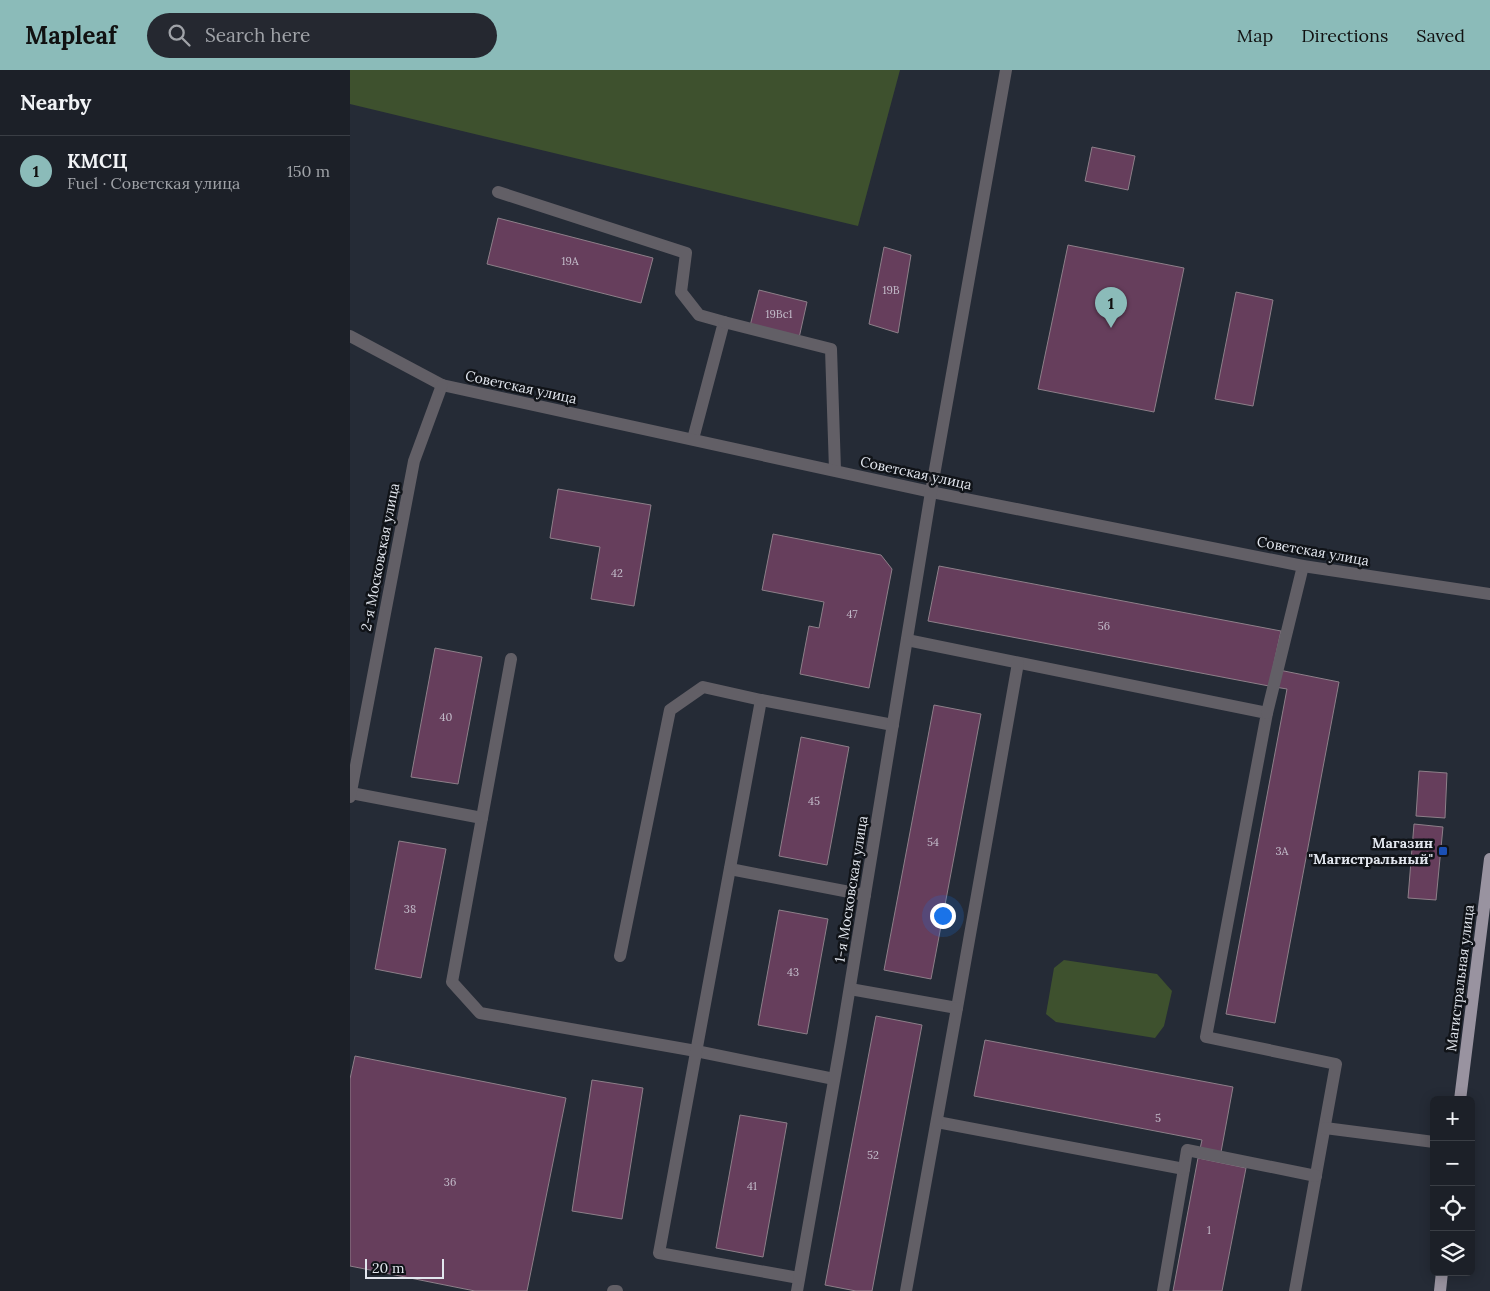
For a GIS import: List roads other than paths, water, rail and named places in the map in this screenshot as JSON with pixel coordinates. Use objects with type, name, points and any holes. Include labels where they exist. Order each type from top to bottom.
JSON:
[{"type":"main road","name":"Магистральная улица","points":[[1460,1096],[1490,859]]},
{"type":"main road","points":[[1440,1291],[1442,1276]]},
{"type":"street","name":"1-я Московская улица","points":[[798,1285],[850,989],[932,492],[1006,70]]},
{"type":"street","points":[[498,192],[686,253],[680,292],[699,314],[831,349],[835,470]]},
{"type":"street","points":[[693,439],[724,322]]},
{"type":"street","name":"Советская улица","points":[[350,336],[442,385],[932,492],[1303,566],[1490,594]]},
{"type":"street","name":"2-я Московская улица","points":[[350,795],[356,737],[414,461],[442,385]]},
{"type":"street","points":[[1295,1291],[1336,1064],[1206,1037],[1267,713],[1303,566]]},
{"type":"street","points":[[907,640],[1267,713]]},
{"type":"street","points":[[511,659],[452,982],[480,1013],[696,1051],[834,1079]]},
{"type":"street","points":[[906,1291],[1018,663]]},
{"type":"street","points":[[620,956],[670,710],[703,688],[893,725]]},
{"type":"street","points":[[761,700],[658,1253],[798,1285]]},
{"type":"street","points":[[350,795],[482,818]]},
{"type":"street","points":[[730,869],[865,895]]},
{"type":"street","points":[[850,989],[957,1008]]},
{"type":"street","points":[[937,1122],[1184,1169]]},
{"type":"street","points":[[1325,1128],[1430,1141]]},
{"type":"street","points":[[1163,1291],[1186,1150],[1316,1176]]},
{"type":"place","name":"КМСЦ","points":[[1111,328]]},
{"type":"place","name":"Магазин \"Магистральный\"","points":[[1443,851]]}]
